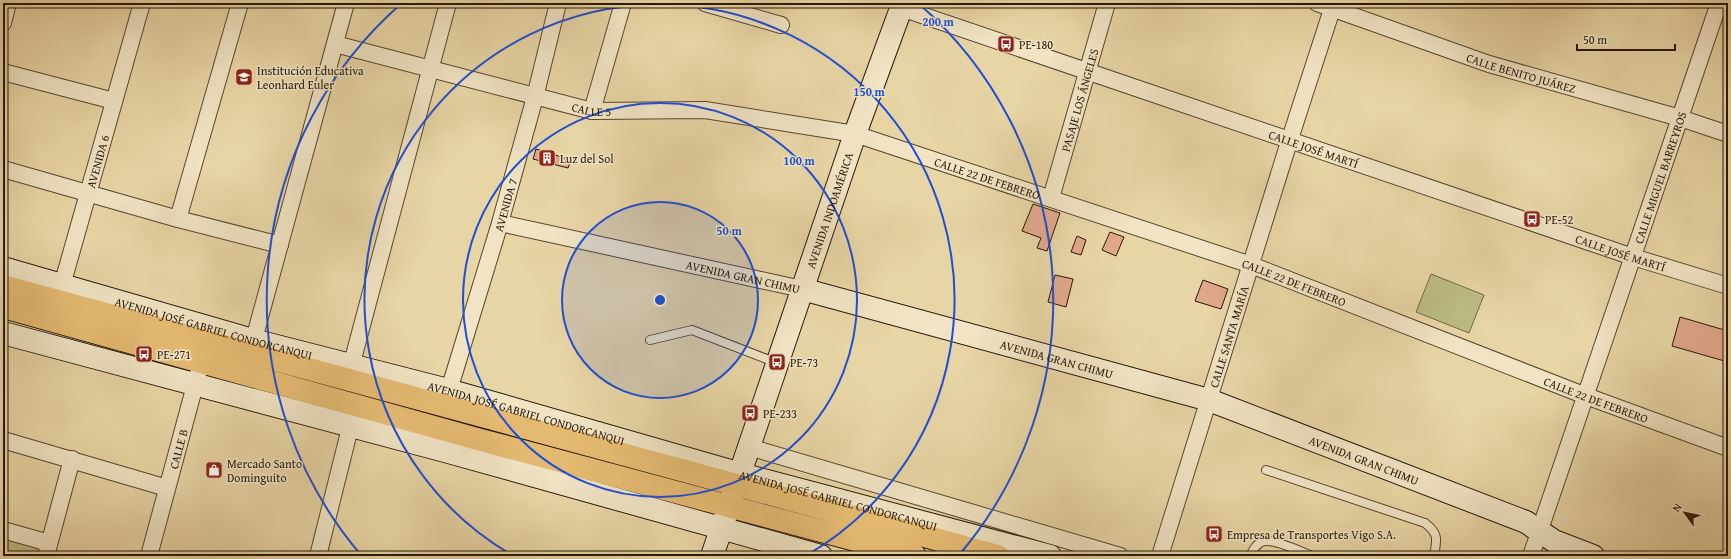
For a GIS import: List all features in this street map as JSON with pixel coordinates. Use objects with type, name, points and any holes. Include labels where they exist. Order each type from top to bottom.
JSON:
[{"type":"highway","name":"AVENIDA JOSÉ GABRIEL CONDORCANQUI","points":[[3,286],[57,301],[356,403],[482,440],[915,556]]},
{"type":"highway","name":"AVENIDA JOSÉ GABRIEL CONDORCANQUI","points":[[3,307],[57,301]]},
{"type":"highway","name":"AVENIDA JOSÉ GABRIEL CONDORCANQUI","points":[[204,351],[252,346],[447,398],[738,479],[998,556]]},
{"type":"street","points":[[3,23],[8,3]]},
{"type":"street","name":"AVENIDA 6","points":[[57,301],[142,3]]},
{"type":"street","points":[[178,219],[240,3]]},
{"type":"street","points":[[252,346],[346,3]]},
{"type":"street","points":[[318,556],[356,403],[350,372],[448,3]]},
{"type":"street","name":"AVENIDA 7","points":[[447,398],[500,223],[535,97],[558,3]]},
{"type":"street","points":[[592,111],[623,3]]},
{"type":"street","points":[[705,3],[781,26]]},
{"type":"street","name":"PASAJE LOS ÁNGELES","points":[[1051,198],[1107,3]]},
{"type":"street","name":"CALLE BENITO JUÁREZ","points":[[1317,3],[1334,6],[1489,64],[1680,118],[1728,134]]},
{"type":"street","name":"CALLE MIGUEL BARREYROS","points":[[1531,556],[1719,3]]},
{"type":"street","name":"CALLE JOSÉ MARTÍ","points":[[902,6],[1289,142],[1633,257],[1728,286]]},
{"type":"street","name":"AVENIDA INDOAMÉRICA","points":[[712,556],[855,134],[902,6]]},
{"type":"street","name":"CALLE SANTA MARÍA","points":[[1160,556],[1289,142],[1334,6]]},
{"type":"street","name":"CALLE 5","points":[[335,44],[592,111],[705,110],[855,134]]},
{"type":"street","points":[[3,72],[114,101]]},
{"type":"street","name":"CALLE 22 DE FEBRERO","points":[[855,134],[1251,265],[1586,396],[1728,448]]},
{"type":"street","points":[[3,169],[88,192],[178,219],[280,245]]},
{"type":"street","name":"AVENIDA GRAN CHIMU","points":[[500,223],[802,289],[1209,400],[1526,522],[1554,541],[1593,556]]},
{"type":"street","name":"AVENIDA JOSÉ GABRIEL CONDORCANQUI","points":[[3,268],[57,301],[252,346]]},
{"type":"street","points":[[3,333],[350,426],[821,556]]},
{"type":"street","name":"CALLE B","points":[[149,556],[204,351]]},
{"type":"street","points":[[3,440],[167,488]]},
{"type":"street","points":[[749,447],[1120,556]]},
{"type":"street","points":[[3,530],[48,549],[72,459]]},
{"type":"street","name":"AVENIDA JOSÉ GABRIEL CONDORCANQUI","points":[[738,479],[1050,556]]},
{"type":"lane","points":[[650,340],[692,330],[778,364]]},
{"type":"lane","points":[[1266,470],[1424,523],[1434,530],[1437,540],[1434,556]]},
{"type":"lane","points":[[1250,556],[1255,546],[1264,541],[1290,547],[1312,556]]},
{"type":"green space","points":[[1431,274],[1484,295],[1469,333],[1416,312]]},
{"type":"green space","points":[[3,537],[43,547],[41,556],[3,556]]},
{"type":"building","name":"Luz del Sol","points":[[536,149],[571,160],[568,168],[533,159]]},
{"type":"building","points":[[1033,204],[1060,213],[1047,251],[1037,248],[1041,238],[1022,231]]},
{"type":"building","points":[[1110,232],[1124,237],[1116,256],[1102,250]]},
{"type":"building","points":[[1077,236],[1086,240],[1081,255],[1071,252]]},
{"type":"building","points":[[1055,275],[1073,279],[1066,307],[1048,302]]},
{"type":"building","points":[[1203,280],[1228,289],[1221,309],[1195,301]]},
{"type":"building","points":[[1680,317],[1728,331],[1728,362],[1672,346]]},
{"type":"place","name":"PE-180","points":[[1006,44]]},
{"type":"place","name":"Institución Educativa Leonhard Euler","points":[[244,77]]},
{"type":"place","name":"Luz del Sol","points":[[547,158]]},
{"type":"place","name":"PE-52","points":[[1532,219]]},
{"type":"place","name":"PE-271","points":[[144,354]]},
{"type":"place","name":"PE-73","points":[[777,362]]},
{"type":"place","name":"PE-233","points":[[750,413]]},
{"type":"place","name":"Mercado Santo Dominguito","points":[[214,470]]},
{"type":"place","name":"Empresa de Transportes Vigo S.A.","points":[[1214,534]]}]
